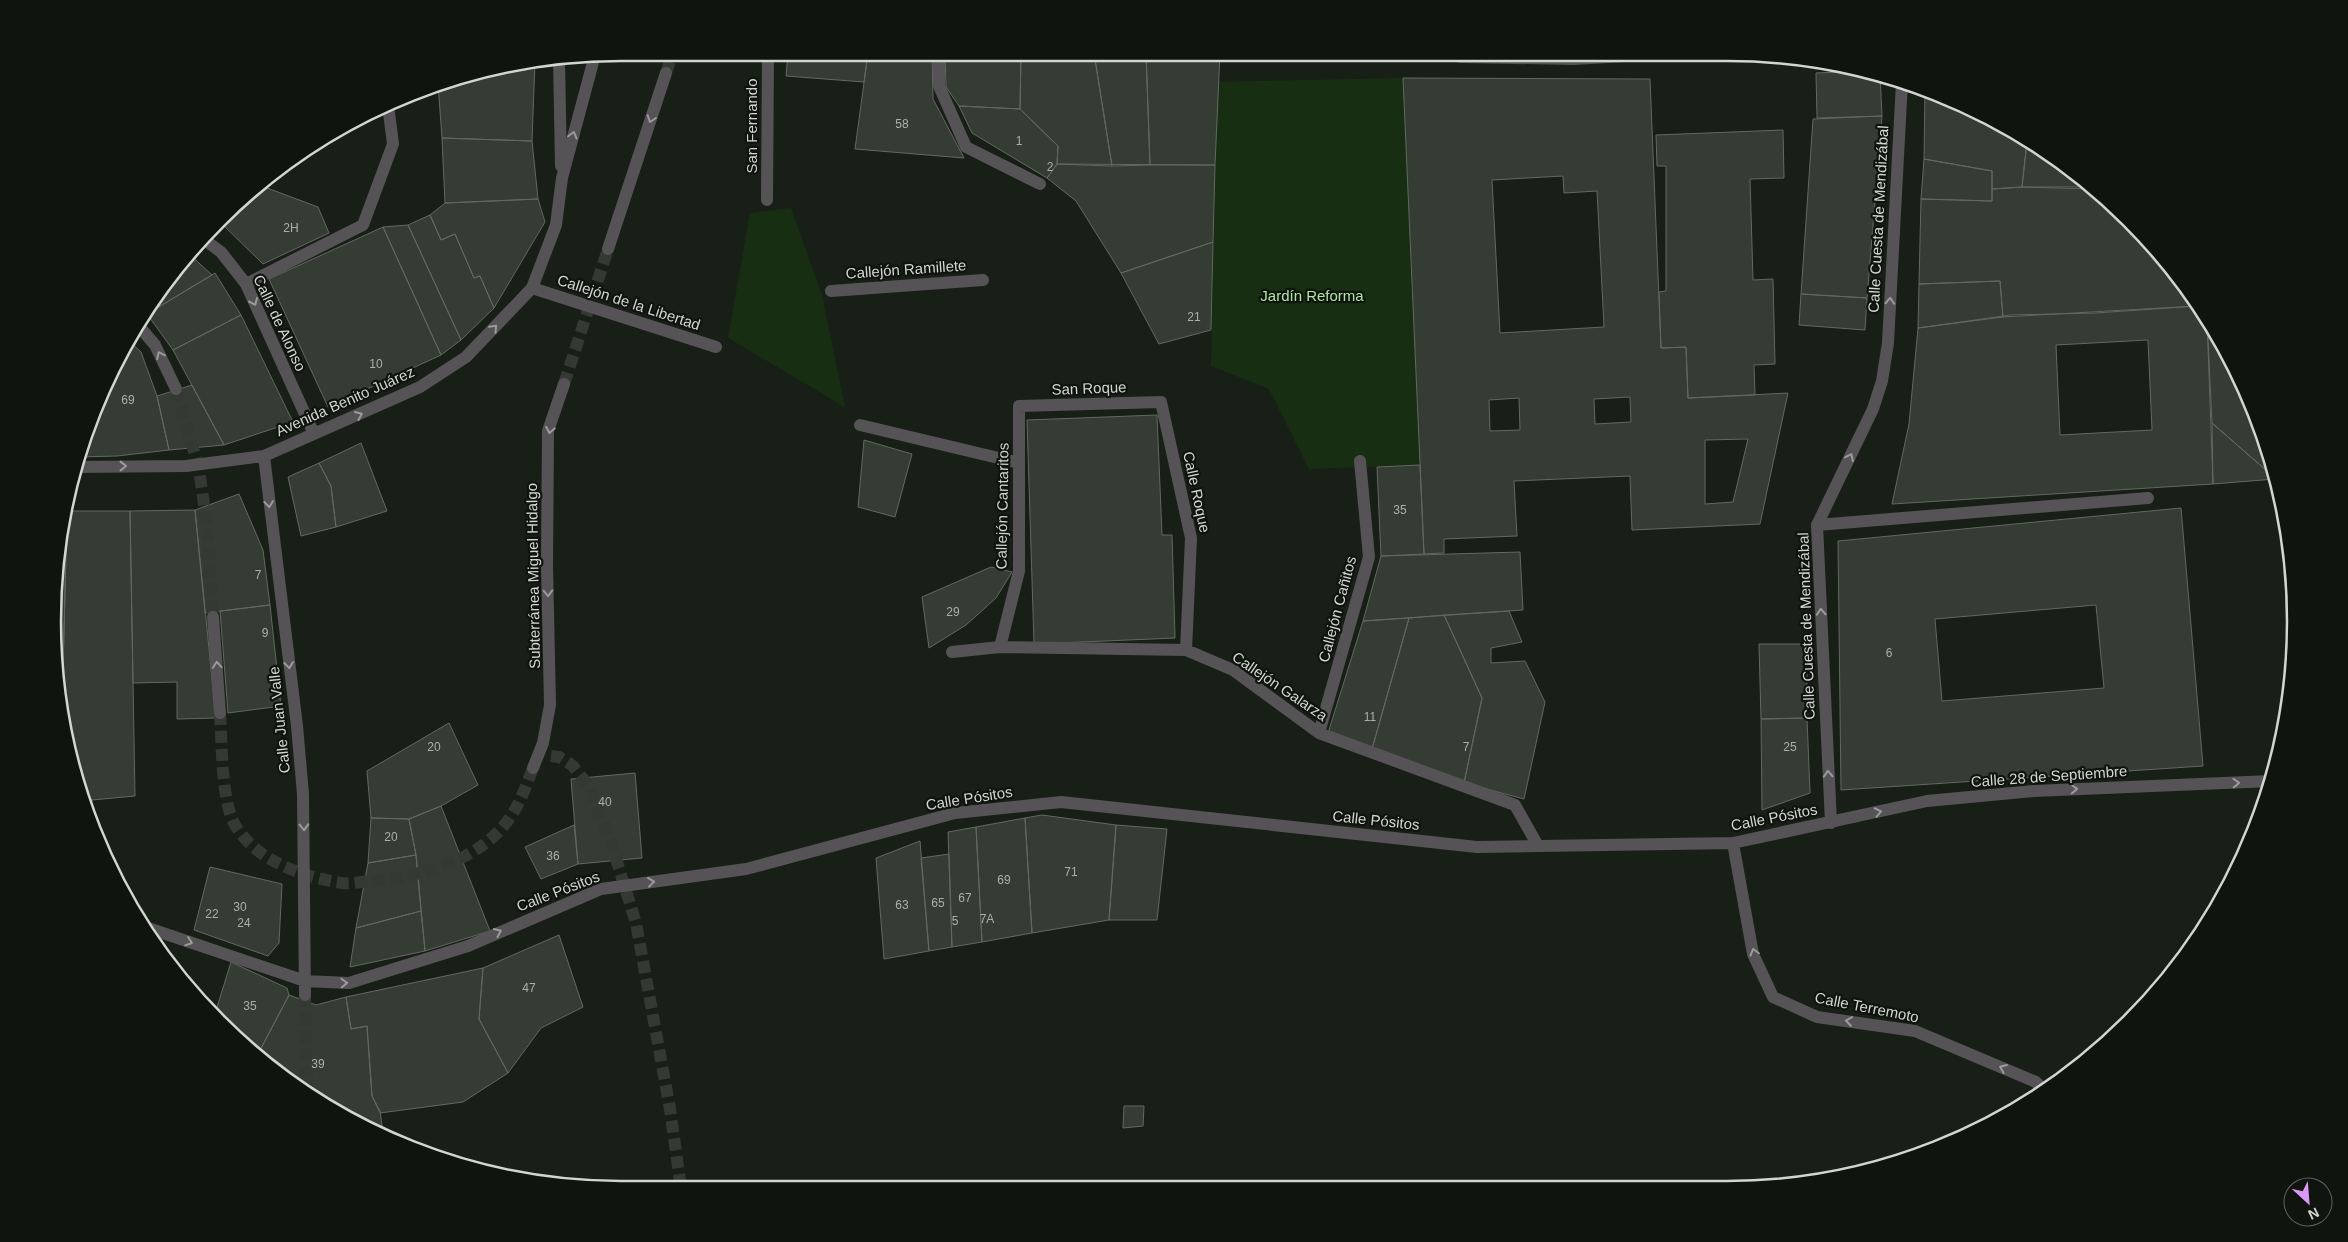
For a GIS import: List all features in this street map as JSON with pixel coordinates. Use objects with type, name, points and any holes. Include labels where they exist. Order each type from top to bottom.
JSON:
[{"type":"street","name":"San Fernando","points":[[767,200],[768,61]]},
{"type":"street","points":[[939,61],[939,86],[966,147],[1040,184]]},
{"type":"street","name":"Avenida Benito Juárez","points":[[83,466],[186,466],[264,456],[420,387],[466,357],[532,288],[556,225],[562,178],[593,62]]},
{"type":"street","points":[[559,65],[562,178]]},
{"type":"street","points":[[608,250],[666,73]]},
{"type":"street","name":"Calle Cuesta de Mendizábal","points":[[1831,823],[1817,525],[1873,409],[1882,381],[1888,343],[1902,89]]},
{"type":"street","points":[[246,284],[363,225],[393,144],[389,112]]},
{"type":"street","name":"Calle de Alonso","points":[[209,243],[221,252],[246,284],[314,434]]},
{"type":"street","name":"Callejón Ramillete","points":[[831,290],[983,280]]},
{"type":"street","name":"Callejón de la Libertad","points":[[532,288],[716,347]]},
{"type":"street","points":[[143,331],[155,345],[176,389]]},
{"type":"street","name":"Subterránea Miguel Hidalgo","points":[[533,768],[545,755],[550,705],[547,565],[548,431],[564,384]]},
{"type":"street","name":"San Roque","points":[[1018,406],[1161,402]]},
{"type":"street","name":"Calle Roque","points":[[1161,402],[1191,538],[1186,650]]},
{"type":"street","name":"Callejón Cantaritos","points":[[1000,647],[1019,571],[1018,406]]},
{"type":"street","points":[[860,425],[1019,463]]},
{"type":"street","name":"Calle Juan Valle","points":[[264,456],[297,726],[302,785],[305,995]]},
{"type":"street","name":"Callejón Cañitos","points":[[1319,733],[1369,557],[1360,461]]},
{"type":"street","points":[[1817,525],[2148,498]]},
{"type":"street","points":[[213,617],[220,713]]},
{"type":"street","points":[[952,652],[1000,647]]},
{"type":"street","name":"Callejón Galarza","points":[[1000,647],[1186,650],[1233,670],[1319,733],[1515,805],[1538,846]]},
{"type":"street","name":"Calle 28 de Septiembre","points":[[1831,823],[1927,801],[2024,792],[2263,781]]},
{"type":"street","name":"Calle Pósitos","points":[[155,930],[305,981],[349,984],[468,946],[601,888],[746,868],[955,813],[1061,802],[1477,847],[1733,843],[1831,823]]},
{"type":"street","name":"Calle Terremoto","points":[[1733,843],[1753,954],[1773,997],[1817,1017],[1915,1031],[2036,1082],[2039,1085]]},
{"type":"green space","name":"Jardín Reforma","points":[[1403,78],[1420,465],[1309,469],[1269,389],[1211,366],[1217,82]]},
{"type":"green space","points":[[791,208],[822,295],[845,407],[728,338],[750,213]]},
{"type":"building","points":[[787,61],[867,61],[864,82],[786,76]]},
{"type":"building","points":[[867,61],[932,61],[933,99],[964,158],[855,149]]},
{"type":"building","points":[[945,61],[1021,61],[1020,109],[959,106],[946,87]]},
{"type":"building","points":[[1021,61],[1095,61],[1112,166],[1057,164],[1058,146],[1020,109]]},
{"type":"building","points":[[1095,61],[1146,61],[1150,165],[1112,166]]},
{"type":"building","points":[[1146,61],[1220,61],[1215,165],[1150,165]]},
{"type":"building","points":[[535,68],[532,141],[442,138],[439,92],[476,80]]},
{"type":"building","points":[[1837,72],[1880,83],[1882,116],[1817,118],[1816,73]]},
{"type":"building","points":[[1403,78],[1650,79],[1661,348],[1686,347],[1688,398],[1788,393],[1760,524],[1632,530],[1630,476],[1514,481],[1517,536],[1444,539],[1444,553],[1424,554]],"holes":[[[1563,176],[1564,193],[1597,191],[1604,327],[1500,333],[1492,180]],[[1630,397],[1631,422],[1595,424],[1594,399]],[[1519,398],[1520,430],[1490,431],[1489,400]],[[1748,439],[1733,502],[1705,504],[1705,440]]]},
{"type":"building","points":[[1925,98],[1975,119],[2026,148],[2022,187],[1992,189],[1992,171],[1924,159]]},
{"type":"building","points":[[959,106],[1020,109],[1058,146],[1057,164],[1047,178],[972,133]]},
{"type":"building","points":[[1882,116],[1867,298],[1801,294],[1813,119]]},
{"type":"building","points":[[1783,130],[1784,178],[1750,179],[1753,280],[1773,279],[1775,364],[1754,365],[1755,395],[1688,398],[1686,347],[1661,348],[1659,292],[1666,291],[1666,166],[1657,166],[1656,135]]},
{"type":"building","points":[[442,138],[532,141],[538,199],[445,203]]},
{"type":"building","points":[[2026,148],[2080,187],[2022,187]]},
{"type":"building","points":[[1924,159],[1992,171],[1992,201],[1921,199]]},
{"type":"building","points":[[1057,164],[1215,165],[1213,242],[1121,273],[1076,201],[1047,178]]},
{"type":"building","points":[[2022,187],[2082,189],[2123,225],[2148,252],[2189,306],[2003,317],[2000,281],[1919,284],[1921,199],[1992,201],[1992,189]]},
{"type":"building","points":[[267,188],[318,207],[329,233],[263,264],[225,225]]},
{"type":"building","points":[[538,199],[545,222],[494,308],[480,276],[474,278],[455,234],[441,240],[430,215],[445,203]]},
{"type":"building","points":[[430,215],[441,240],[455,234],[474,278],[480,276],[494,308],[461,340],[408,225]]},
{"type":"building","points":[[408,225],[461,340],[441,355],[383,227]]},
{"type":"building","points":[[383,227],[441,355],[328,407],[269,279]]},
{"type":"building","points":[[1213,242],[1211,330],[1159,344],[1121,273]]},
{"type":"building","points":[[194,259],[212,275],[158,308]]},
{"type":"building","points":[[215,273],[241,315],[173,350],[150,319],[158,308]]},
{"type":"building","points":[[2000,281],[2003,317],[1918,328],[1919,284]]},
{"type":"building","points":[[1801,294],[1867,298],[1865,330],[1799,325]]},
{"type":"building","points":[[2190,307],[2208,334],[2213,484],[1892,504],[1909,424],[1918,328],[2011,315],[2095,313]],"holes":[[[2148,340],[2152,430],[2060,435],[2056,345]]]},
{"type":"building","points":[[241,315],[293,422],[224,445],[173,350]]},
{"type":"building","points":[[2208,334],[2229,373],[2244,407],[2266,470],[2212,423]]},
{"type":"building","points":[[134,345],[141,352],[157,396],[169,450],[117,456],[86,457],[104,407]]},
{"type":"building","points":[[192,385],[224,445],[169,450],[157,396]]},
{"type":"building","points":[[1157,415],[1162,535],[1172,535],[1175,638],[1034,644],[1027,420]]},
{"type":"building","points":[[2212,423],[2266,470],[2269,480],[2213,484]]},
{"type":"building","points":[[864,440],[912,454],[895,517],[858,507]]},
{"type":"building","points":[[361,443],[387,511],[336,527],[331,486],[319,463]]},
{"type":"building","points":[[319,463],[331,486],[336,527],[301,536],[288,477]]},
{"type":"building","points":[[1420,465],[1424,554],[1381,556],[1377,467]]},
{"type":"building","points":[[239,494],[263,550],[270,605],[205,613],[195,510]]},
{"type":"building","points":[[2181,508],[2203,766],[1841,790],[1838,541]],"holes":[[[2096,605],[2104,688],[1942,701],[1935,619]]]},
{"type":"building","points":[[195,510],[216,718],[177,719],[177,682],[133,683],[130,511]]},
{"type":"building","points":[[72,511],[130,511],[135,796],[90,799],[80,766],[72,730],[63,668],[66,547]]},
{"type":"building","points":[[66,547],[63,668],[61,621],[62,584]]},
{"type":"building","points":[[1520,552],[1523,610],[1363,621],[1381,556]]},
{"type":"building","points":[[991,567],[1012,572],[996,598],[966,625],[929,648],[922,597]]},
{"type":"building","points":[[270,605],[281,706],[228,713],[220,611]]},
{"type":"building","points":[[1509,611],[1522,642],[1491,648],[1491,663],[1525,661],[1545,702],[1524,799],[1464,783],[1482,698],[1444,615]]},
{"type":"building","points":[[1444,615],[1482,698],[1464,783],[1372,749],[1409,618]]},
{"type":"building","points":[[1409,618],[1372,749],[1328,733],[1363,621]]},
{"type":"building","points":[[1759,644],[1807,644],[1807,718],[1761,719]]},
{"type":"building","points":[[1807,718],[1810,793],[1762,810],[1761,719]]},
{"type":"building","points":[[449,723],[478,785],[441,806],[409,819],[371,818],[367,771]]},
{"type":"building","points":[[635,773],[642,858],[578,864],[571,779]]},
{"type":"building","points":[[441,806],[490,931],[425,951],[416,855],[409,819]]},
{"type":"building","points":[[1042,815],[1116,825],[1109,920],[1032,933],[1025,818]]},
{"type":"building","points":[[371,818],[409,819],[416,855],[368,863]]},
{"type":"building","points":[[1025,818],[1032,933],[982,942],[976,827]]},
{"type":"building","points":[[574,825],[578,864],[541,879],[525,847]]},
{"type":"building","points":[[1116,825],[1167,829],[1157,920],[1109,920]]},
{"type":"building","points":[[976,827],[982,942],[952,947],[948,832]]},
{"type":"building","points":[[920,841],[929,951],[884,959],[876,858]]},
{"type":"building","points":[[949,854],[952,947],[929,951],[921,858]]},
{"type":"building","points":[[416,855],[421,911],[356,928],[368,863]]},
{"type":"building","points":[[210,867],[282,884],[279,943],[268,956],[194,930]]},
{"type":"building","points":[[421,911],[425,951],[350,967],[356,928]]},
{"type":"building","points":[[559,935],[583,1007],[541,1028],[508,1073],[479,1019],[483,968]]},
{"type":"building","points":[[231,962],[287,988],[289,995],[261,1049],[217,1008]]},
{"type":"building","points":[[483,968],[479,1019],[508,1073],[463,1102],[380,1113],[372,1096],[367,1026],[351,1029],[346,997]]},
{"type":"building","points":[[289,995],[316,1005],[346,997],[351,1029],[367,1026],[372,1096],[380,1111],[382,1127],[341,1106],[280,1065],[261,1049]]},
{"type":"building","points":[[1124,1106],[1144,1106],[1143,1126],[1123,1128]]},
{"type":"tunnel","points":[[666,73],[670,61]]},
{"type":"tunnel","points":[[564,384],[608,249]]},
{"type":"tunnel","points":[[176,389],[199,469],[208,534],[213,617]]},
{"type":"tunnel","points":[[220,713],[223,771],[227,801],[235,825],[244,838],[268,858],[297,872],[342,883],[402,877],[435,869],[467,855],[494,836],[508,821],[518,804],[533,768]]},
{"type":"tunnel","points":[[551,756],[559,757],[572,765],[588,785],[608,833],[636,923],[670,1109],[680,1181]]},
{"type":"tunnel","points":[[305,995],[307,1084]]}]
